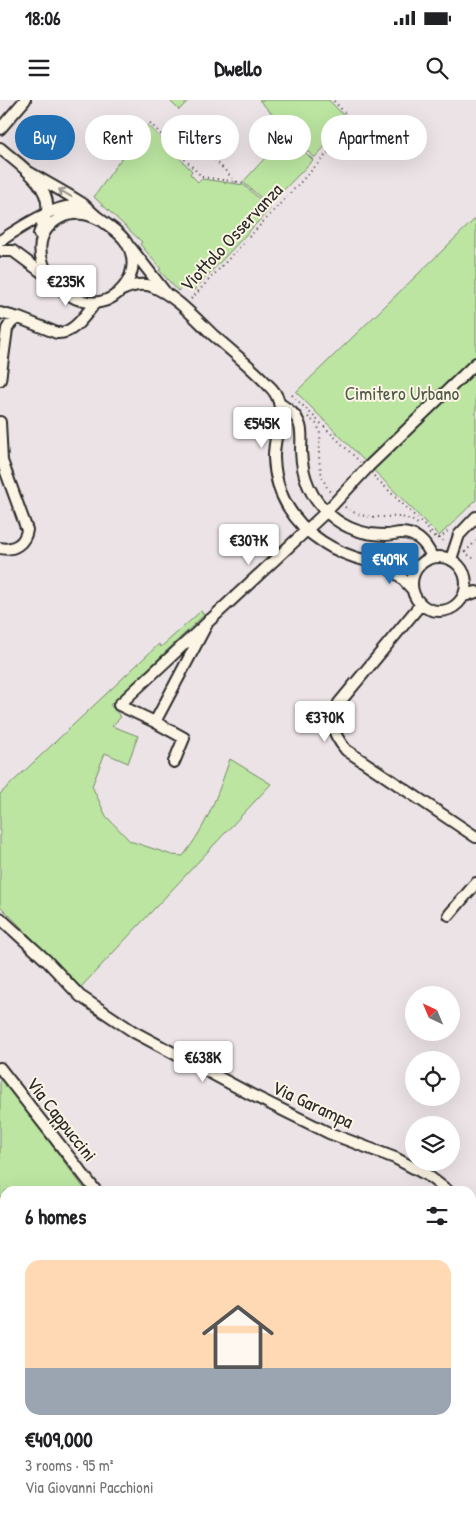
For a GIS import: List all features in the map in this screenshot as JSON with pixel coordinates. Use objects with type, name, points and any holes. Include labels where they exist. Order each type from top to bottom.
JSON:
[{"type":"street","points":[[0,129],[25,100]]},
{"type":"street","points":[[0,148],[27,171],[82,204],[125,241],[167,294],[270,386],[279,403],[280,416],[274,439],[276,476],[290,511],[306,530],[325,545],[340,552],[384,565],[418,566]]},
{"type":"street","points":[[27,171],[46,194],[48,201],[47,214],[40,233],[40,254],[51,279]]},
{"type":"street","points":[[1,239],[64,207],[77,207],[100,220]]},
{"type":"street","points":[[40,254],[42,238],[55,221],[68,214],[88,214]]},
{"type":"street","points":[[0,251],[13,251],[23,256],[68,294],[79,300],[94,303],[104,301],[116,295],[130,278],[133,263],[125,241]]},
{"type":"street","points":[[122,290],[145,284],[167,294]]},
{"type":"street","points":[[0,313],[19,318],[57,333],[62,333],[75,326],[94,303]]},
{"type":"street","points":[[0,380],[7,329],[10,323],[19,318]]},
{"type":"street","points":[[174,762],[184,738],[119,705],[326,512],[367,467],[476,363]]},
{"type":"street","points":[[279,403],[287,408],[300,422],[304,473],[312,494],[326,512],[346,527],[358,532],[387,535],[401,533],[416,537],[422,541],[432,557]]},
{"type":"street","points":[[0,422],[1,460],[27,530],[21,544],[6,549],[0,548]]},
{"type":"street","points":[[452,559],[459,536],[476,517]]},
{"type":"street","points":[[384,565],[400,576],[412,589],[415,598],[428,609],[444,611],[459,603],[464,596],[467,580],[461,567],[452,559],[432,557],[418,566],[414,573],[412,589]]},
{"type":"street","points":[[464,573],[476,578]]},
{"type":"street","points":[[464,596],[476,592]]},
{"type":"street","points":[[421,604],[339,703],[332,721],[337,739],[346,750],[476,837]]},
{"type":"street","points":[[154,722],[209,620]]},
{"type":"street","points":[[449,915],[476,883]]},
{"type":"street","name":"Via Garampa","points":[[0,918],[47,961],[80,996],[134,1032],[320,1129],[395,1158],[427,1175],[441,1186]]},
{"type":"street","name":"Via Cappuccini","points":[[0,1068],[92,1186]]},
{"type":"path","name":"Viottolo Osservanza","points":[[186,305],[355,124],[333,100]]},
{"type":"path","points":[[151,124],[202,177],[245,183]]},
{"type":"path","points":[[215,160],[236,182]]},
{"type":"path","points":[[292,396],[367,467],[435,536],[440,538],[449,528],[459,536]]},
{"type":"path","points":[[476,541],[465,552],[476,560]]},
{"type":"green space","points":[[169,100],[189,100],[179,110]]},
{"type":"green space","points":[[259,100],[329,100],[343,115],[321,115],[321,151],[314,158],[311,155],[311,115],[273,115]]},
{"type":"green space","points":[[151,128],[161,139],[161,160],[181,160],[192,171],[190,174],[198,182],[202,179],[244,185],[270,209],[194,290],[186,283],[178,291],[159,270],[161,269],[140,244],[142,242],[94,197],[120,160],[151,160]]},
{"type":"green space","points":[[311,158],[313,160],[269,205],[243,182],[263,160],[311,160]]},
{"type":"green space","name":"Cimitero Urbano","points":[[476,218],[476,500],[439,536],[296,392]]},
{"type":"green space","points":[[201,611],[204,615],[110,705],[121,717],[112,726],[138,736],[128,763],[105,753],[92,786],[106,816],[130,841],[172,855],[183,856],[205,821],[216,798],[230,759],[271,784],[81,987],[0,906],[0,794],[159,644],[161,647]]},
{"type":"green space","points":[[0,1076],[82,1186],[0,1186]]}]
